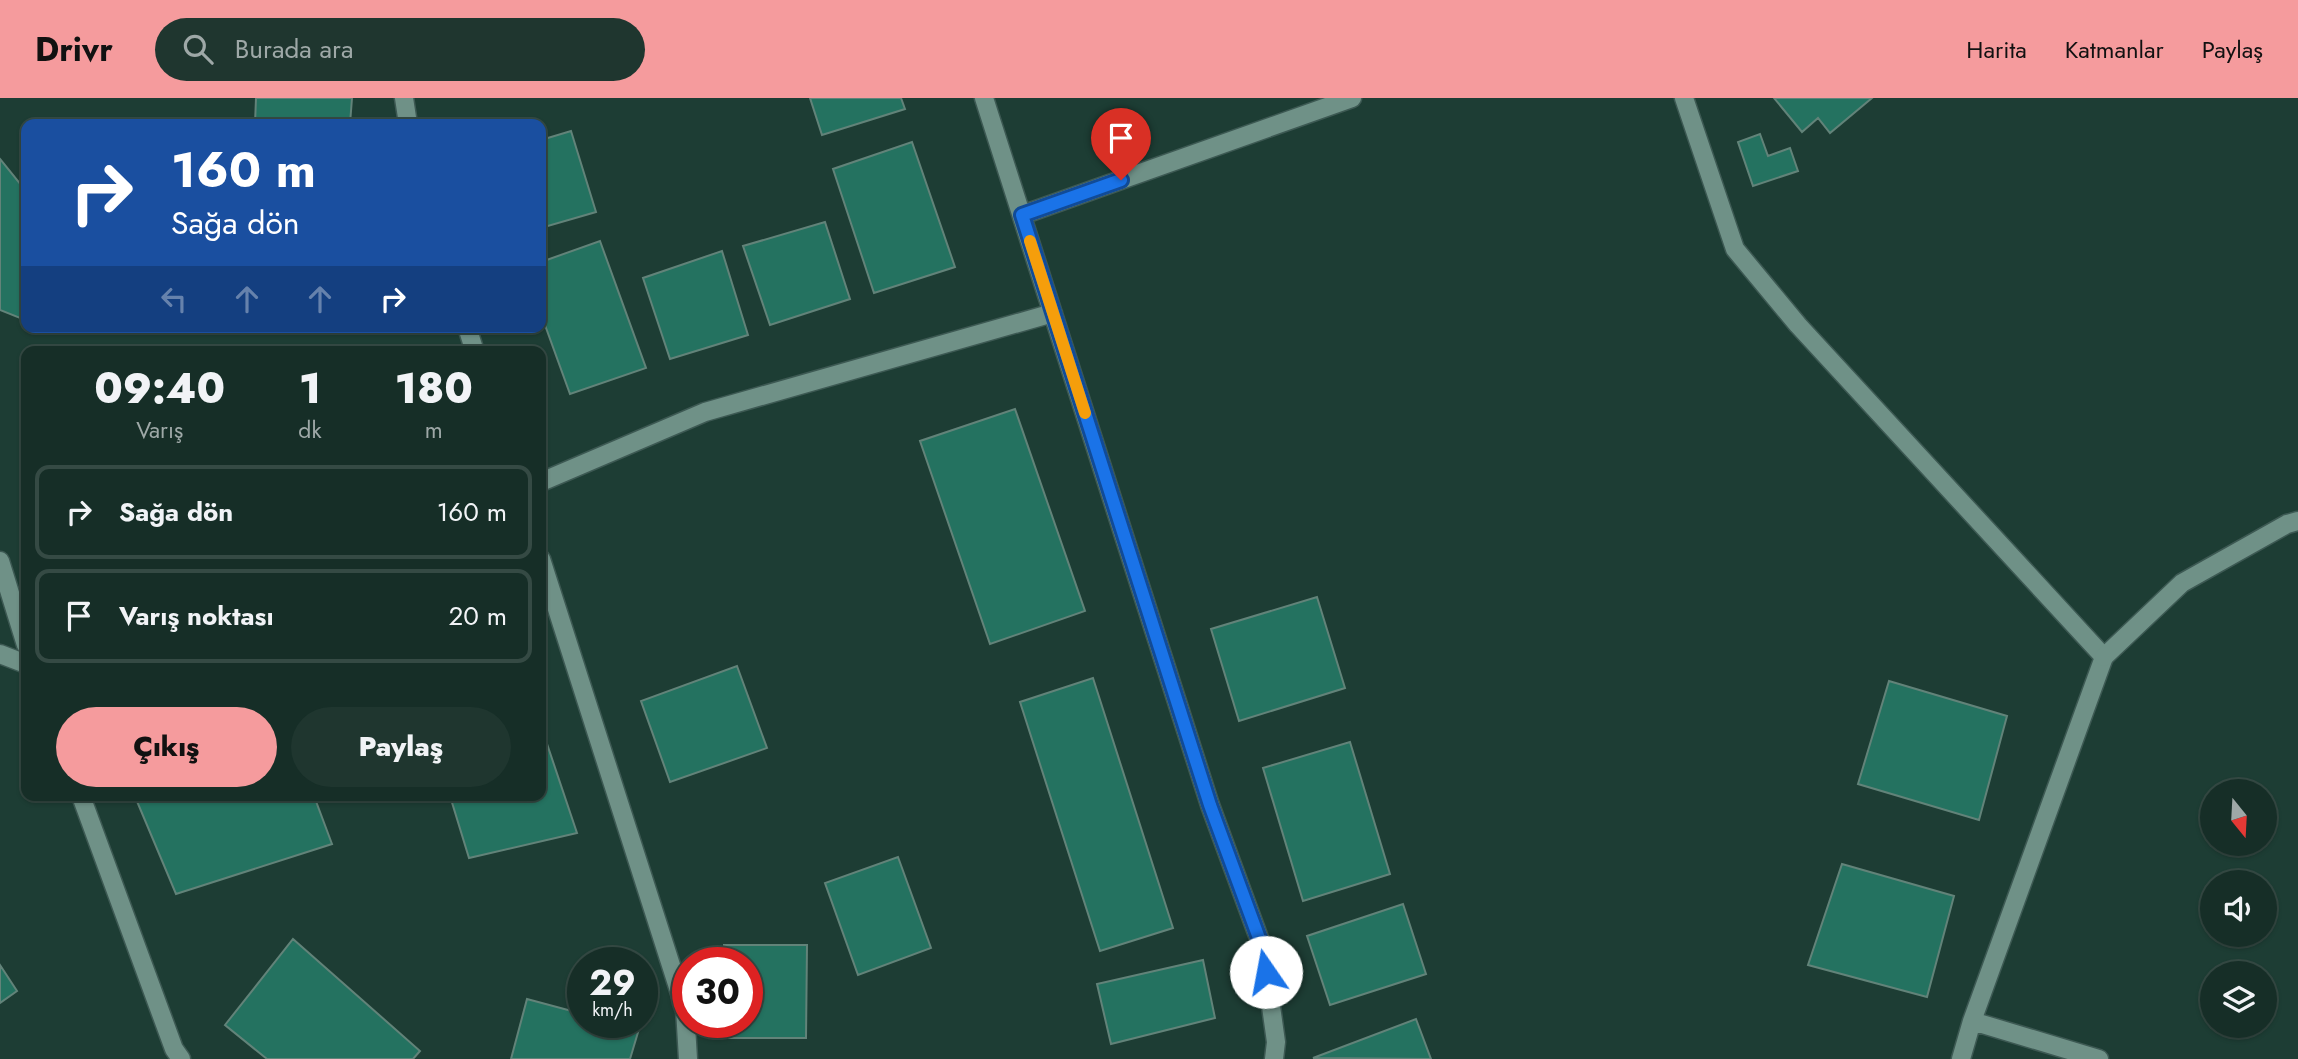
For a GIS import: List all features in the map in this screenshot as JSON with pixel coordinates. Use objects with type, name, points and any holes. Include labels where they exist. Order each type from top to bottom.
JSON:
[{"type":"street","points":[[404,98],[407,119]]},
{"type":"street","points":[[984,98],[1210,805],[1263,949],[1276,1042],[1275,1059]]},
{"type":"street","points":[[1022,215],[1352,98]]},
{"type":"street","points":[[1684,98],[1735,249],[1807,335],[2104,657]]},
{"type":"street","points":[[546,480],[705,412],[1053,313]]},
{"type":"street","points":[[1961,1059],[1972,1021],[2104,657],[2182,583],[2287,524],[2298,521]]},
{"type":"street","points":[[0,561],[21,629]]},
{"type":"street","points":[[547,598],[685,1009],[688,1059]]},
{"type":"street","points":[[0,654],[21,662]]},
{"type":"street","points":[[83,801],[174,1049],[181,1059]]},
{"type":"street","points":[[1972,1021],[2099,1059]]},
{"type":"building","points":[[256,98],[352,98],[350,119],[255,119]]},
{"type":"building","points":[[810,98],[901,98],[905,109],[822,135]]},
{"type":"building","points":[[1774,98],[1872,98],[1830,133],[1818,118],[1802,132]]},
{"type":"building","points":[[571,131],[596,212],[546,227],[546,138]]},
{"type":"building","points":[[1760,134],[1768,156],[1790,148],[1798,171],[1753,186],[1738,142]]},
{"type":"building","points":[[912,142],[955,267],[874,293],[833,169]]},
{"type":"building","points":[[0,159],[21,185],[21,318],[0,310]]},
{"type":"building","points":[[825,222],[850,299],[770,325],[743,246]]},
{"type":"building","points":[[600,241],[646,368],[570,394],[546,328],[546,260]]},
{"type":"building","points":[[722,251],[748,335],[670,359],[643,278]]},
{"type":"building","points":[[1015,409],[1085,611],[990,644],[920,441]]},
{"type":"building","points":[[1317,597],[1345,688],[1239,721],[1211,629]]},
{"type":"building","points":[[737,666],[767,748],[670,782],[641,701]]},
{"type":"building","points":[[1093,678],[1173,928],[1100,951],[1020,702]]},
{"type":"building","points":[[1889,681],[2007,716],[1979,820],[1858,784]]},
{"type":"building","points":[[546,741],[577,833],[469,858],[452,801],[546,801]]},
{"type":"building","points":[[1350,742],[1390,874],[1303,901],[1263,768]]},
{"type":"building","points":[[137,801],[316,801],[332,844],[176,894]]},
{"type":"building","points":[[898,857],[931,948],[858,975],[825,883]]},
{"type":"building","points":[[1842,864],[1954,896],[1927,997],[1808,965]]},
{"type":"building","points":[[1403,904],[1426,974],[1330,1005],[1307,936]]},
{"type":"building","points":[[293,939],[420,1051],[413,1059],[267,1059],[225,1025]]},
{"type":"building","points":[[807,945],[806,1038],[763,1038],[763,947],[724,947]]},
{"type":"building","points":[[1203,960],[1215,1018],[1111,1044],[1097,984]]},
{"type":"building","points":[[0,965],[17,991],[0,1003]]},
{"type":"building","points":[[527,999],[567,1010],[567,1038],[636,1038],[630,1059],[511,1059]]},
{"type":"building","points":[[1416,1019],[1431,1059],[1313,1058]]},
{"type":"slow traffic","points":[[1030,241],[1085,413]]},
{"type":"route","points":[[1121,180],[1022,215],[1210,805],[1263,949],[1266,972]]}]
